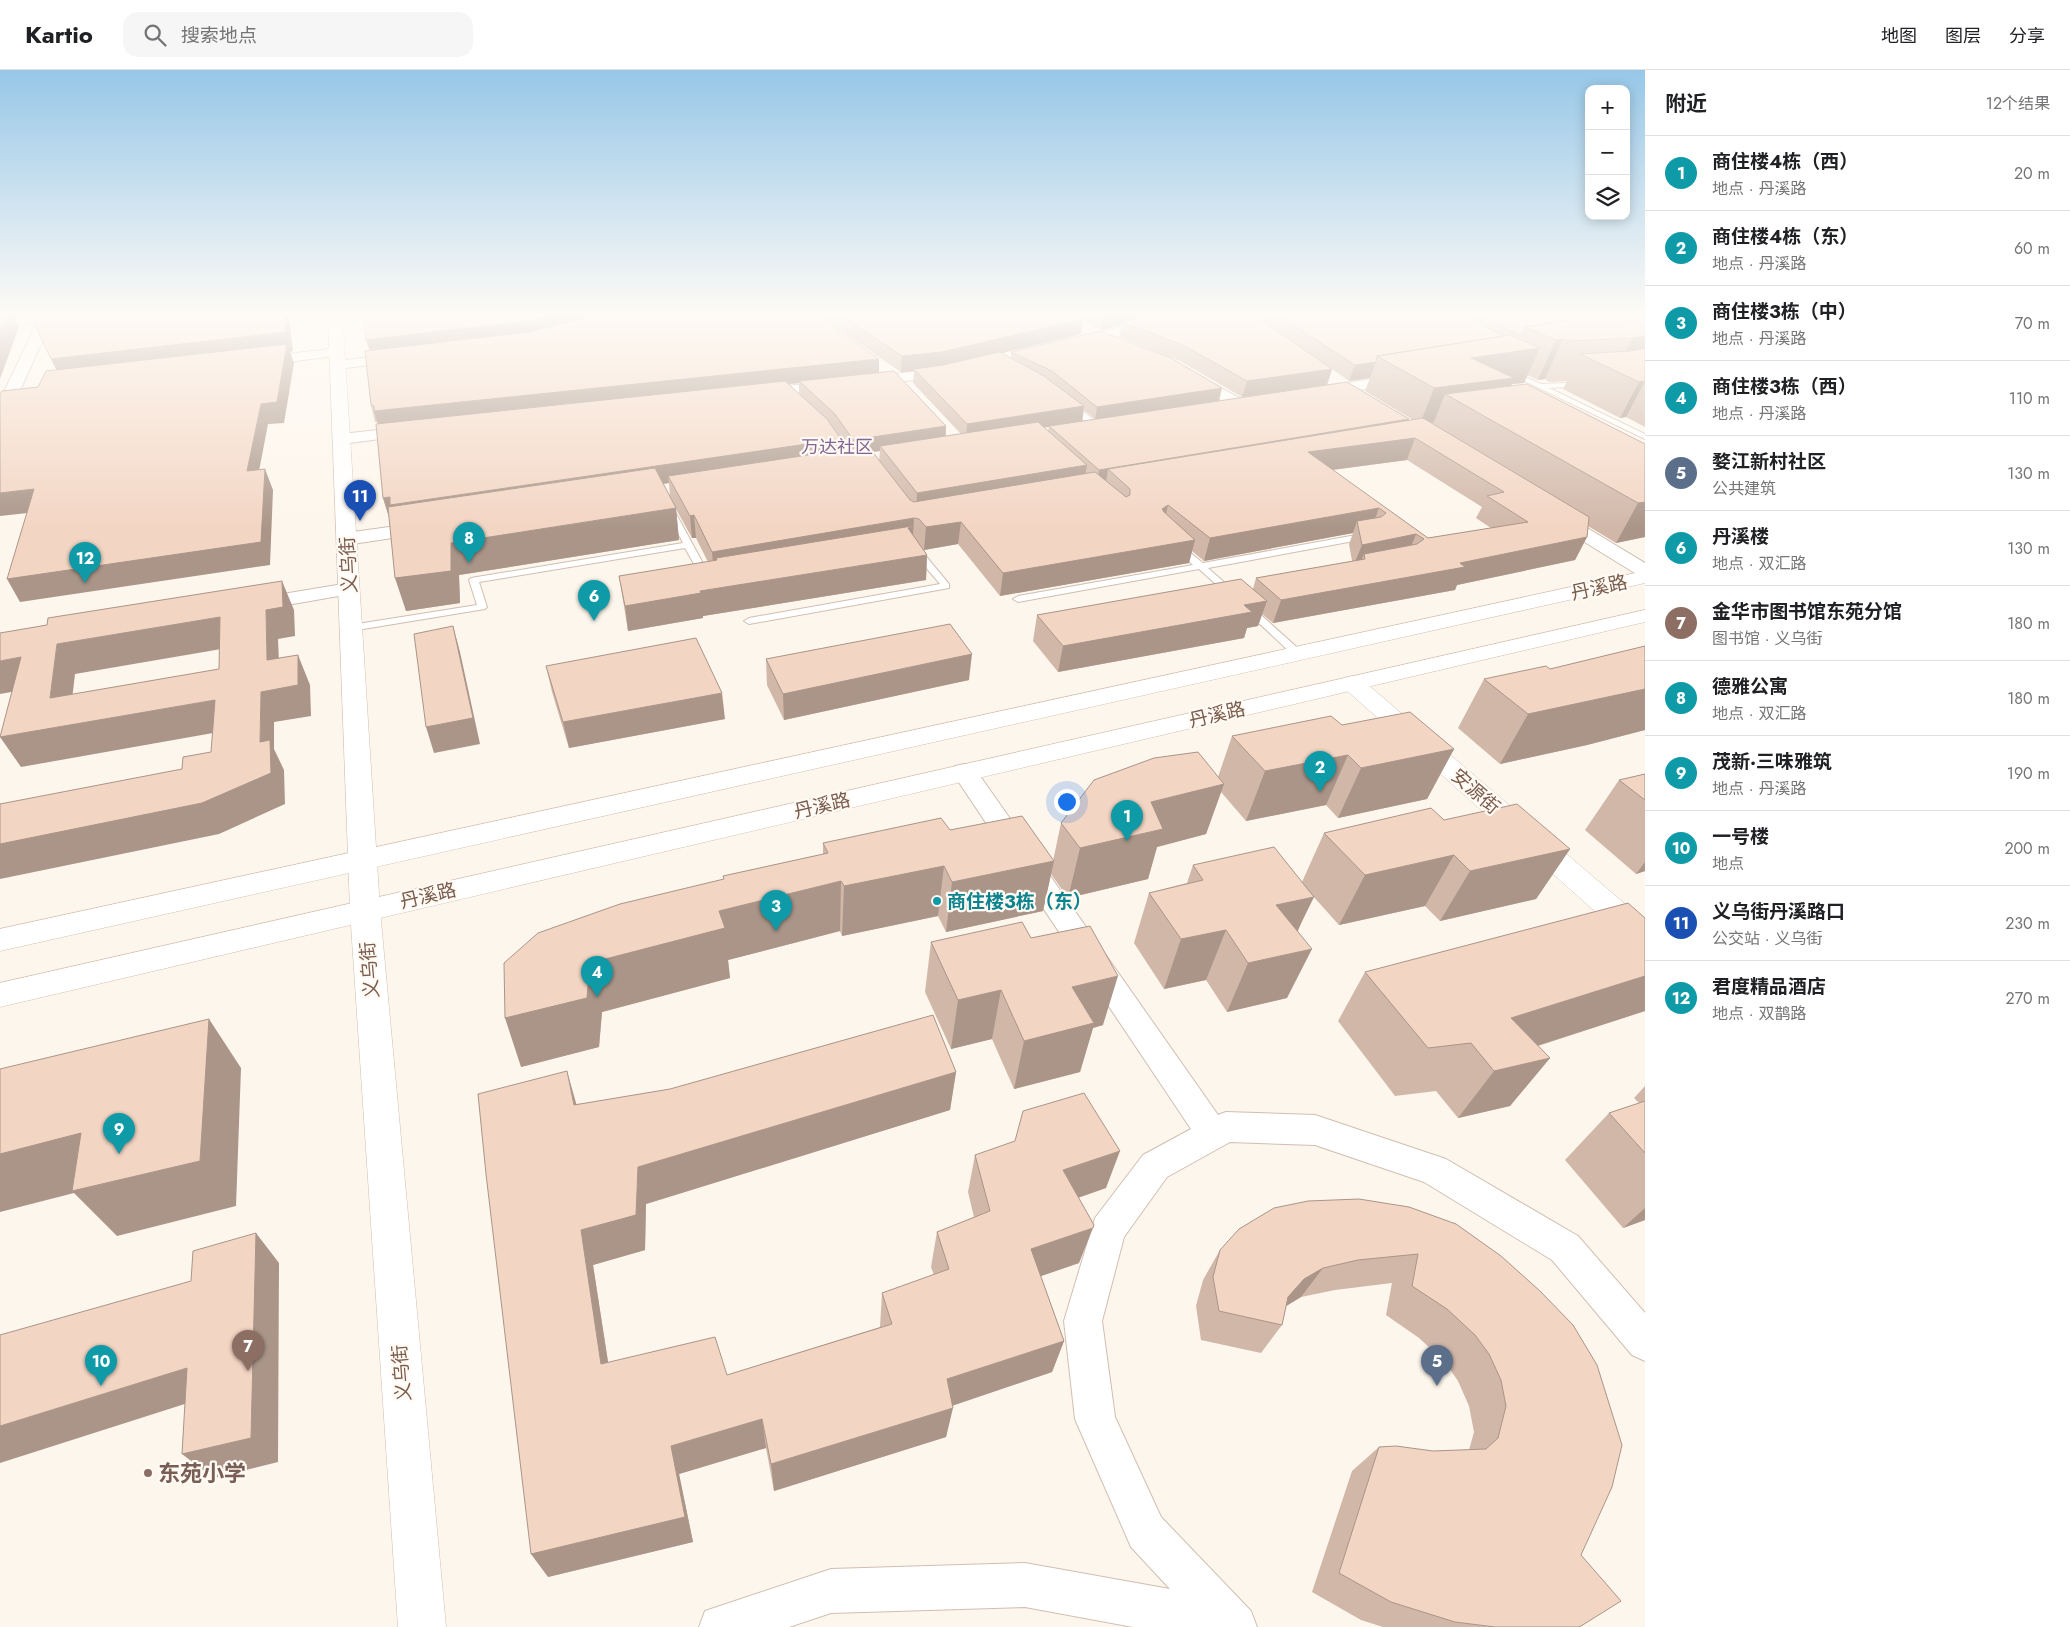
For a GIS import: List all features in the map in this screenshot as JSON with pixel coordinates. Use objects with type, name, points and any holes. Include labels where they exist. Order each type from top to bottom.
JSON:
[{"type":"main road","name":"义乌街","points":[[339,384],[365,910],[422,1627]]},
{"type":"main road","name":"丹溪路","points":[[0,940],[362,858],[1645,577]]},
{"type":"main road","name":"丹溪路","points":[[0,994],[1645,616]]},
{"type":"main road","name":"安源街","points":[[1352,683],[1645,938]]},
{"type":"street","points":[[747,395],[789,394],[864,384]]},
{"type":"street","points":[[902,384],[910,392]]},
{"type":"street","points":[[1204,384],[1239,404]]},
{"type":"street","points":[[1339,384],[1362,398]]},
{"type":"street","points":[[1307,394],[1372,384]]},
{"type":"street","points":[[0,417],[7,391],[34,388]]},
{"type":"street","points":[[1210,409],[1258,401]]},
{"type":"street","points":[[1070,430],[1115,423]]},
{"type":"street","points":[[342,439],[431,429]]},
{"type":"street","points":[[1545,510],[1645,572]]},
{"type":"street","points":[[346,539],[445,524]]},
{"type":"street","points":[[232,608],[349,589]]},
{"type":"street","points":[[964,772],[1213,1135]]},
{"type":"street","points":[[1231,1624],[1146,1532],[1095,1419],[1083,1321],[1108,1230],[1155,1166],[1226,1127],[1315,1130],[1434,1170],[1566,1248],[1645,1342]]},
{"type":"street","points":[[721,1627],[831,1591],[1025,1585],[1231,1624]]},
{"type":"lane","points":[[1536,384],[1645,437]]},
{"type":"lane","points":[[1540,386],[1582,384]]},
{"type":"lane","points":[[1068,404],[1096,426]]},
{"type":"lane","points":[[665,499],[708,580],[717,578]]},
{"type":"lane","points":[[1018,600],[1371,535]]},
{"type":"lane","points":[[1169,538],[1297,653]]},
{"type":"lane","points":[[351,628],[482,607],[474,580],[688,545]]},
{"type":"lane","points":[[749,620],[946,586],[913,545]]},
{"type":"building","points":[[40,384],[280,384],[277,402],[261,404],[247,471],[265,469],[261,542],[7,579],[34,489],[0,493],[0,394],[2,391],[38,387]]},
{"type":"building","points":[[369,384],[640,384],[374,411],[374,406],[371,405]]},
{"type":"building","points":[[760,384],[788,384],[827,419],[841,439],[390,505],[390,497],[383,498],[376,424]]},
{"type":"building","points":[[802,384],[906,384],[946,426],[853,440],[835,414]]},
{"type":"building","points":[[928,384],[1054,384],[1084,406],[967,424]]},
{"type":"building","points":[[1068,384],[1215,384],[1222,388],[1097,407]]},
{"type":"building","points":[[1336,384],[1350,384],[1409,419],[1099,470],[1049,426]]},
{"type":"building","points":[[1426,384],[1469,384],[1434,388]]},
{"type":"building","points":[[1527,384],[1645,444],[1645,502],[1638,503],[1445,394]]},
{"type":"building","points":[[1423,418],[1589,517],[1587,537],[1460,563],[1465,567],[1281,600],[1256,578],[1365,559],[1364,554],[1417,544],[1424,539],[1416,534],[1362,545],[1357,521],[1381,517],[1386,513],[1379,508],[1210,538],[1168,505],[1162,509],[1164,512],[1195,540],[1003,573],[961,522],[926,527],[919,519],[914,518],[712,552],[694,515],[690,516],[668,476],[868,446],[910,500],[914,502],[1095,472],[1126,497],[1130,495],[1130,489],[1108,469]],"holes":[[[1415,438],[1504,492],[1487,496],[1528,522],[1428,538],[1308,452]]]},
{"type":"building","points":[[1038,422],[1087,465],[917,493],[880,446]]},
{"type":"building","points":[[655,468],[676,508],[451,543],[451,571],[395,578],[388,507]]},
{"type":"building","points":[[912,526],[908,528],[927,555],[700,591],[701,593],[625,606],[619,576]]},
{"type":"building","points":[[1241,579],[1267,601],[1244,605],[1252,612],[1063,646],[1037,615]]},
{"type":"building","points":[[282,581],[283,607],[266,610],[267,660],[298,655],[298,685],[261,692],[260,742],[270,740],[271,773],[202,803],[0,844],[0,804],[182,769],[183,757],[211,752],[215,700],[0,737],[21,657],[0,661],[0,633],[47,625],[48,618]],"holes":[[[220,617],[219,669],[50,698],[57,644]]]},
{"type":"building","points":[[950,624],[972,654],[783,694],[766,659]]},
{"type":"building","points":[[453,626],[473,718],[426,727],[414,634]]},
{"type":"building","points":[[696,638],[722,693],[563,722],[546,666]]},
{"type":"building","points":[[1645,646],[1645,689],[1528,714],[1484,679],[1546,666],[1550,669]]},
{"type":"building","points":[[1410,712],[1454,749],[1361,768],[1348,755],[1265,771],[1232,736],[1331,716],[1342,725]]},
{"type":"building","points":[[1198,752],[1224,784],[1151,802],[1163,829],[1080,848],[1061,823],[1094,780],[1154,758]]},
{"type":"building","points":[[1645,774],[1645,800],[1619,780]]},
{"type":"building","points":[[1517,804],[1570,849],[1470,871],[1454,855],[1365,875],[1324,833],[1431,808],[1444,820]]},
{"type":"building","points":[[1022,816],[1054,861],[952,882],[944,866],[844,886],[841,881],[719,911],[725,928],[590,963],[587,998],[505,1018],[504,963],[538,933],[620,904],[724,879],[723,876],[828,853],[823,843],[941,818],[950,830]]},
{"type":"building","points":[[1274,847],[1314,897],[1276,905],[1312,949],[1248,963],[1226,930],[1181,939],[1149,893],[1203,880],[1193,865]]},
{"type":"building","points":[[1628,903],[1645,918],[1645,976],[1511,1018],[1550,1058],[1494,1071],[1471,1043],[1428,1048],[1365,972]]},
{"type":"building","points":[[1022,922],[1031,938],[1090,926],[1118,976],[1072,987],[1094,1023],[1024,1041],[1001,990],[958,1000],[931,942]]},
{"type":"building","points":[[933,1015],[956,1072],[638,1167],[636,1215],[581,1230],[601,1364],[715,1337],[727,1375],[892,1324],[882,1293],[949,1269],[937,1232],[990,1211],[975,1155],[1015,1141],[1023,1111],[1084,1093],[1120,1151],[1063,1170],[1094,1225],[1093,1228],[1031,1249],[1064,1341],[947,1379],[953,1408],[771,1464],[762,1419],[671,1446],[685,1517],[531,1554],[478,1094],[567,1071],[574,1105],[670,1089]]},
{"type":"building","points":[[209,1019],[200,1161],[72,1191],[81,1133],[0,1154],[0,1069]]},
{"type":"building","points":[[1645,1101],[1645,1153],[1609,1113]]},
{"type":"building","points":[[1359,1199],[1409,1207],[1456,1224],[1501,1256],[1540,1291],[1573,1325],[1597,1365],[1622,1445],[1612,1487],[1581,1555],[1621,1601],[1581,1626],[1495,1627],[1455,1622],[1391,1602],[1339,1573],[1379,1447],[1396,1446],[1433,1451],[1486,1449],[1498,1438],[1506,1406],[1501,1380],[1489,1354],[1475,1335],[1447,1309],[1412,1286],[1418,1254],[1358,1260],[1323,1268],[1304,1279],[1288,1297],[1282,1325],[1219,1311],[1213,1277],[1220,1250],[1239,1229],[1274,1208],[1308,1201]]},
{"type":"building","points":[[256,1233],[251,1438],[182,1454],[187,1368],[0,1426],[0,1335],[191,1281],[193,1251]]},
{"type":"place","name":"义乌街丹溪路口","points":[[360,521]]},
{"type":"place","name":"德雅公寓","points":[[469,563]]},
{"type":"place","name":"君度精品酒店","points":[[85,583]]},
{"type":"place","name":"丹溪楼","points":[[594,621]]},
{"type":"place","name":"商住楼4栋（东）","points":[[1320,792]]},
{"type":"place","name":"商住楼4栋（西）","points":[[1127,841]]},
{"type":"place","name":"商住楼3栋（东）","points":[[937,901]]},
{"type":"place","name":"商住楼3栋（中）","points":[[776,931]]},
{"type":"place","name":"商住楼3栋（西）","points":[[597,997]]},
{"type":"place","name":"茂新·三味雅筑","points":[[119,1154]]},
{"type":"place","name":"金华市图书馆东苑分馆","points":[[248,1371]]},
{"type":"place","name":"一号楼","points":[[101,1386]]},
{"type":"place","name":"婺江新村社区","points":[[1437,1386]]},
{"type":"place","name":"东苑小学","points":[[148,1473]]},
{"type":"district","name":"万达社区","points":[[837,447]]}]
